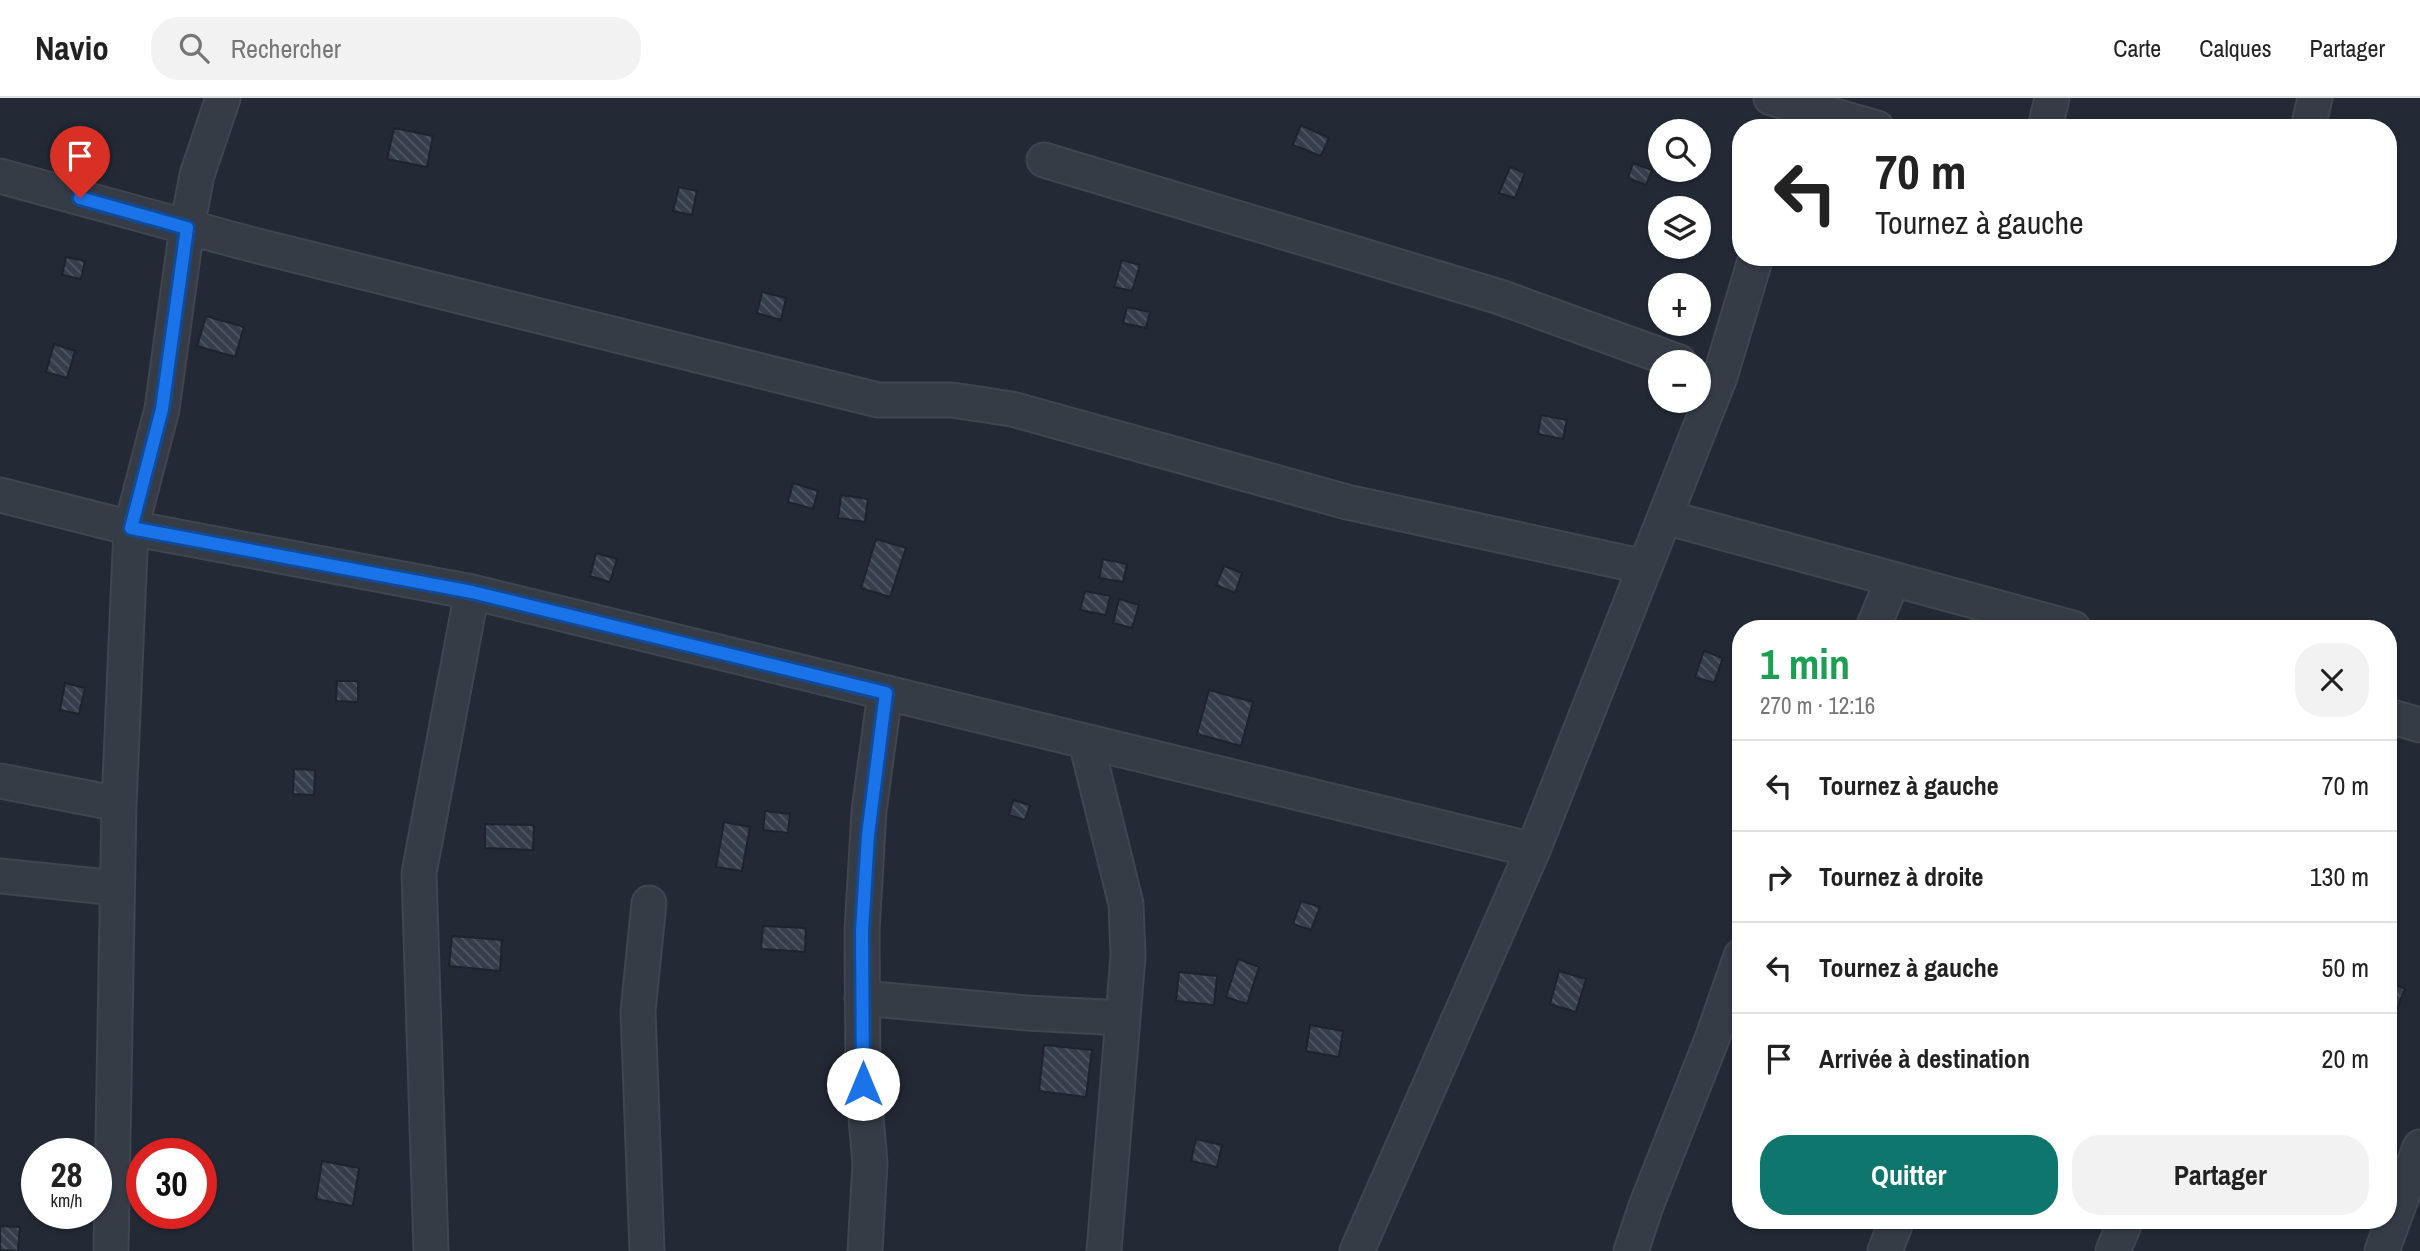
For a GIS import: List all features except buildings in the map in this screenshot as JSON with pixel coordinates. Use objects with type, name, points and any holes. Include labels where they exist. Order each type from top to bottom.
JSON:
[{"type":"street","points":[[111,1251],[119,804],[131,528],[162,409],[197,174],[223,98]]},
{"type":"street","points":[[2047,119],[2052,98]]},
{"type":"street","points":[[2310,119],[2315,98]]},
{"type":"street","points":[[1793,108],[1839,119]]},
{"type":"street","points":[[1044,160],[1500,297],[1648,351]]},
{"type":"street","points":[[0,176],[187,228],[878,400],[952,400],[1013,409],[1347,502],[1645,567]]},
{"type":"street","points":[[1711,369],[1752,266]]},
{"type":"street","points":[[1357,1251],[1533,850],[1665,517],[1697,413]]},
{"type":"street","points":[[0,495],[131,528],[472,592],[1533,850]]},
{"type":"street","points":[[1665,517],[2044,620]]},
{"type":"street","points":[[1876,620],[1893,579]]},
{"type":"street","points":[[431,1251],[419,873],[472,592]]},
{"type":"street","points":[[865,1251],[870,1163],[863,1084],[862,931],[869,811],[886,693]]},
{"type":"street","points":[[2397,718],[2420,725]]},
{"type":"street","points":[[1086,742],[1126,904],[1129,956],[1104,1251]]},
{"type":"street","points":[[0,781],[119,804]]},
{"type":"street","points":[[0,876],[117,888]]},
{"type":"street","points":[[647,1251],[638,1011],[649,903]]},
{"type":"street","points":[[1631,1251],[1732,982]]},
{"type":"street","points":[[862,998],[1027,1013],[1124,1018]]},
{"type":"street","points":[[2397,1210],[2420,1147]]},
{"type":"street","points":[[1885,1251],[1894,1229]]},
{"type":"street","points":[[2113,1251],[2122,1229]]},
{"type":"street","points":[[2382,1251],[2390,1229]]},
{"type":"route","points":[[80,198],[187,228],[162,409],[131,528],[472,592],[886,693],[869,811],[862,931],[863,1084]]}]
